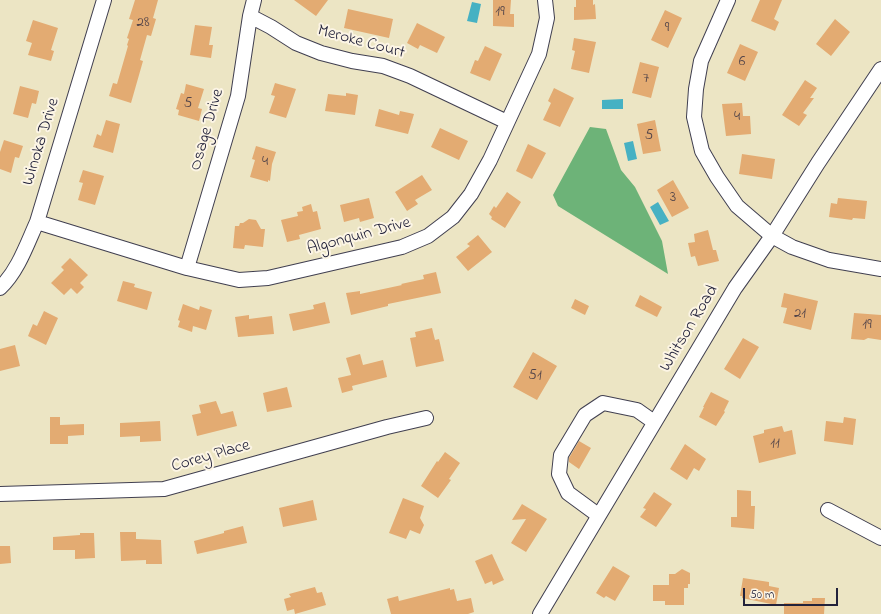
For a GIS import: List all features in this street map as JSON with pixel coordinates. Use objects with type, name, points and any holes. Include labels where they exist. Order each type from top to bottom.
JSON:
[{"type":"street","name":"Winoka Drive","points":[[0,288],[7,281],[23,253],[37,222],[104,0]]},
{"type":"street","name":"Osage Drive","points":[[187,268],[238,96],[250,16],[254,0]]},
{"type":"street","name":"Algonquin Drive","points":[[37,222],[187,268],[239,280],[268,278],[402,247],[428,236],[453,217],[471,194],[490,160],[539,54],[547,18],[545,0]]},
{"type":"street","points":[[728,0],[701,61],[696,89],[694,117],[702,151],[717,177],[737,206],[772,236],[792,248],[829,260],[881,269]]},
{"type":"street","name":"Meroke Court","points":[[250,16],[296,43],[308,48],[327,55],[383,66],[410,76],[507,122]]},
{"type":"street","name":"Whitson Road","points":[[540,614],[735,288],[772,236],[818,163],[881,69]]},
{"type":"street","points":[[598,515],[568,493],[559,474],[561,455],[585,415],[603,403],[636,410],[654,422]]},
{"type":"street","name":"Corey Place","points":[[0,494],[164,489],[388,427],[426,418]]},
{"type":"street","points":[[828,510],[881,538]]},
{"type":"green space","points":[[590,127],[606,129],[621,170],[635,187],[662,241],[668,274],[558,206],[553,195]]},
{"type":"water","points":[[472,2],[481,4],[477,23],[467,21]]},
{"type":"water","points":[[623,99],[623,109],[602,109],[602,100]]},
{"type":"water","points":[[633,141],[637,159],[628,161],[624,143]]},
{"type":"water","points":[[658,202],[669,221],[660,225],[650,207]]},
{"type":"building","points":[[135,0],[158,0],[153,18],[156,19],[151,36],[147,35],[140,60],[143,61],[131,103],[109,96],[113,83],[117,84],[128,46],[129,39],[127,38],[133,20],[129,19]]},
{"type":"building","points":[[294,0],[328,0],[316,16]]},
{"type":"building","points":[[493,0],[511,0],[510,14],[514,14],[514,27],[493,26]]},
{"type":"building","points":[[576,0],[593,0],[593,5],[595,4],[596,19],[574,20],[574,7],[576,7]]},
{"type":"building","points":[[760,0],[782,0],[774,19],[779,22],[775,31],[751,21]]},
{"type":"building","points":[[348,9],[393,19],[389,38],[344,28]]},
{"type":"building","points":[[665,10],[682,18],[668,48],[651,40]]},
{"type":"building","points":[[835,19],[850,32],[831,56],[816,44]]},
{"type":"building","points":[[33,20],[58,28],[51,50],[54,51],[51,61],[28,55],[32,43],[26,41]]},
{"type":"building","points":[[417,23],[445,37],[437,53],[420,45],[418,49],[407,43]]},
{"type":"building","points":[[195,25],[212,27],[209,45],[213,45],[211,58],[190,55]]},
{"type":"building","points":[[574,38],[596,42],[589,73],[571,69],[575,51],[572,50]]},
{"type":"building","points":[[740,44],[758,52],[745,81],[727,73]]},
{"type":"building","points":[[485,46],[502,54],[490,81],[470,73],[475,60],[478,61]]},
{"type":"building","points":[[640,62],[659,67],[651,98],[632,93]]},
{"type":"building","points":[[805,80],[817,88],[810,98],[814,98],[803,113],[807,115],[799,126],[782,115]]},
{"type":"building","points":[[275,83],[296,89],[286,118],[269,113],[275,96],[271,95]]},
{"type":"building","points":[[186,84],[204,89],[198,108],[202,109],[199,121],[178,115],[179,110],[176,109],[181,93],[184,94]]},
{"type":"building","points":[[20,86],[39,91],[36,104],[32,103],[28,118],[13,114]]},
{"type":"building","points":[[554,88],[574,98],[560,127],[543,120],[551,103],[548,101]]},
{"type":"building","points":[[346,93],[358,95],[355,115],[325,111],[328,94],[346,96]]},
{"type":"building","points":[[742,103],[743,116],[750,116],[751,134],[726,136],[722,104]]},
{"type":"building","points":[[379,109],[399,115],[400,111],[414,114],[408,134],[375,126]]},
{"type":"building","points":[[106,120],[120,124],[113,153],[93,147],[97,134],[101,136]]},
{"type":"building","points":[[655,120],[661,151],[643,154],[637,124]]},
{"type":"building","points":[[440,128],[468,141],[459,160],[431,147]]},
{"type":"building","points":[[4,140],[23,146],[19,158],[15,157],[11,173],[0,169],[0,152]]},
{"type":"building","points":[[528,144],[546,153],[532,179],[516,171]]},
{"type":"building","points":[[256,146],[276,152],[272,164],[270,181],[268,180],[268,182],[250,177],[255,160],[252,159]]},
{"type":"building","points":[[742,154],[775,159],[772,179],[739,174]]},
{"type":"building","points":[[83,170],[104,176],[95,205],[78,200],[83,183],[79,182]]},
{"type":"building","points":[[422,175],[432,190],[415,200],[418,204],[407,211],[395,192]]},
{"type":"building","points":[[673,180],[689,208],[672,217],[657,190]]},
{"type":"building","points":[[507,192],[521,202],[505,228],[491,219],[492,217],[489,214],[494,206],[496,208]]},
{"type":"building","points":[[369,198],[374,218],[360,222],[359,218],[344,222],[340,205]]},
{"type":"building","points":[[838,198],[867,201],[865,219],[853,218],[852,220],[829,217],[831,203],[837,204]]},
{"type":"building","points":[[311,204],[313,212],[317,211],[321,229],[299,235],[300,239],[287,242],[281,220],[298,216],[297,212],[303,211],[302,207]]},
{"type":"building","points":[[249,219],[256,220],[261,229],[265,229],[263,247],[245,245],[244,249],[233,248],[235,226],[239,226],[240,223],[243,223]]},
{"type":"building","points":[[708,230],[713,250],[716,250],[719,261],[698,266],[695,256],[691,257],[688,243],[695,242],[694,234]]},
{"type":"building","points":[[478,235],[492,252],[468,271],[456,257],[470,246],[467,244]]},
{"type":"building","points":[[70,258],[88,275],[80,283],[84,287],[77,294],[71,288],[64,295],[51,283],[64,270],[61,267]]},
{"type":"building","points":[[436,272],[441,293],[388,304],[388,306],[351,315],[346,293],[360,291],[360,294],[402,285],[401,284],[424,279],[423,275]]},
{"type":"building","points":[[123,281],[135,284],[134,287],[152,292],[147,310],[117,301]]},
{"type":"building","points":[[784,293],[818,301],[811,330],[783,323],[787,308],[781,307]]},
{"type":"building","points":[[640,295],[662,307],[657,317],[635,306]]},
{"type":"building","points":[[575,299],[589,306],[585,315],[571,308]]},
{"type":"building","points":[[325,302],[330,323],[293,331],[289,314],[314,309],[313,305]]},
{"type":"building","points":[[183,304],[199,310],[200,306],[212,310],[206,330],[193,326],[192,332],[178,327],[180,321],[178,320]]},
{"type":"building","points":[[44,311],[58,318],[46,345],[28,336],[33,324],[37,326]]},
{"type":"building","points":[[854,313],[881,315],[881,340],[868,338],[864,340],[851,339]]},
{"type":"building","points":[[249,315],[249,319],[272,316],[274,334],[238,337],[235,317]]},
{"type":"building","points":[[432,328],[435,340],[439,339],[444,361],[416,367],[410,338],[416,337],[415,332]]},
{"type":"building","points":[[743,338],[759,347],[740,379],[724,369]]},
{"type":"building","points":[[15,345],[20,366],[0,371],[0,349]]},
{"type":"building","points":[[533,352],[557,366],[537,400],[513,387]]},
{"type":"building","points":[[360,354],[363,365],[383,360],[387,377],[352,386],[353,390],[342,393],[338,378],[351,375],[346,358]]},
{"type":"building","points":[[287,387],[292,407],[267,412],[263,393]]},
{"type":"building","points":[[711,392],[729,401],[724,411],[725,412],[716,426],[699,417]]},
{"type":"building","points":[[216,401],[221,414],[233,411],[237,426],[197,436],[192,415],[201,413],[199,405]]},
{"type":"building","points":[[50,417],[60,417],[60,425],[84,424],[84,435],[68,436],[68,444],[50,444]]},
{"type":"building","points":[[844,417],[856,419],[853,445],[824,441],[826,421],[843,423]]},
{"type":"building","points":[[160,421],[161,441],[140,442],[140,436],[120,437],[120,423]]},
{"type":"building","points":[[782,426],[784,432],[792,430],[796,454],[759,463],[753,436],[764,433],[764,430]]},
{"type":"building","points":[[579,441],[591,448],[579,469],[569,462],[569,458]]},
{"type":"building","points":[[685,444],[706,459],[699,471],[694,468],[687,480],[670,469]]},
{"type":"building","points":[[445,452],[460,463],[449,479],[451,480],[438,498],[421,486],[437,461],[438,462]]},
{"type":"building","points":[[737,490],[751,491],[751,506],[755,506],[754,529],[731,527],[731,517],[737,517]]},
{"type":"building","points":[[654,492],[672,504],[656,527],[640,517],[646,509],[643,508]]},
{"type":"building","points":[[403,498],[424,506],[420,518],[424,525],[420,534],[410,530],[406,539],[389,533]]},
{"type":"building","points":[[313,500],[317,520],[283,527],[279,508]]},
{"type":"building","points":[[522,504],[547,519],[526,552],[511,543],[526,519],[512,520]]},
{"type":"building","points":[[243,526],[247,543],[197,554],[194,541]]},
{"type":"building","points":[[120,532],[136,532],[136,539],[161,540],[162,564],[146,564],[146,560],[121,561]]},
{"type":"building","points":[[80,533],[94,533],[95,558],[75,559],[75,550],[53,550],[53,537],[80,535]]},
{"type":"building","points":[[0,546],[10,546],[11,563],[0,564]]},
{"type":"building","points":[[492,554],[504,580],[493,585],[492,581],[485,584],[475,561]]},
{"type":"building","points":[[613,566],[630,576],[615,601],[606,596],[604,598],[596,593]]},
{"type":"building","points":[[682,569],[690,573],[690,584],[688,584],[688,588],[684,588],[684,605],[665,605],[665,601],[653,601],[653,585],[669,585],[669,574],[675,574]]},
{"type":"building","points":[[743,578],[769,582],[769,586],[779,588],[776,605],[742,598],[742,596],[740,596]]},
{"type":"building","points":[[315,587],[317,593],[322,592],[326,605],[295,614],[294,609],[287,611],[284,599],[291,597],[289,594]]},
{"type":"building","points":[[450,588],[450,590],[454,589],[457,601],[471,598],[474,612],[468,614],[391,614],[387,599],[398,596],[399,601]]},
{"type":"building","points":[[812,598],[825,598],[824,614],[784,614],[784,603],[803,603],[803,601],[812,601]]}]
